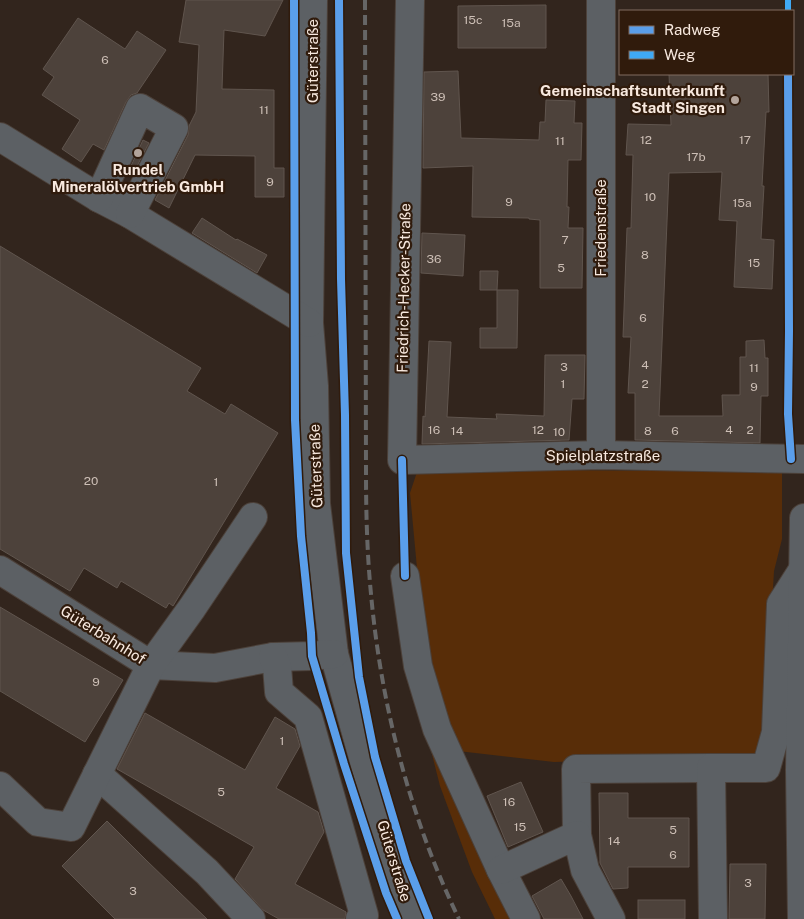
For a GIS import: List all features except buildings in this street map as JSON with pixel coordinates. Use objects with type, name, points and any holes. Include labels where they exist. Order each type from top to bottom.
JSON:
[{"type":"street","name":"Güterstraße","points":[[313,0],[309,323],[314,386],[316,504],[334,654],[392,861],[412,919]]},
{"type":"street","name":"Friedrich-Hecker-Straße","points":[[402,460],[410,0]]},
{"type":"street","name":"Friedenstraße","points":[[601,0],[601,455]]},
{"type":"street","points":[[99,198],[140,108],[174,128],[130,214]]},
{"type":"street","points":[[0,137],[309,323]]},
{"type":"street","name":"Spielplatzstraße","points":[[402,460],[601,455],[804,459]]},
{"type":"street","points":[[0,786],[38,822],[71,827],[151,665],[254,517]]},
{"type":"street","points":[[802,919],[800,770],[804,518]]},
{"type":"street","name":"Güterbahnhof","points":[[0,570],[151,665],[215,668],[273,657],[334,654]]},
{"type":"street","points":[[611,919],[584,870],[577,835],[576,769],[766,768],[776,732],[781,604],[802,571]]},
{"type":"street","points":[[405,576],[418,666],[437,729],[501,870],[526,919]]},
{"type":"street","points":[[273,657],[277,666],[279,692],[308,717],[364,915],[360,919]]},
{"type":"street","points":[[710,768],[713,919]]},
{"type":"street","points":[[98,774],[207,872],[251,919]]},
{"type":"street","points":[[501,870],[577,835]]},
{"type":"shaded area","points":[[418,469],[782,472],[782,539],[774,571],[763,756],[554,762],[458,751],[425,654],[410,493]]},
{"type":"shaded area","points":[[415,687],[514,919],[495,919],[472,872],[440,786]]},
{"type":"railway","points":[[365,0],[366,487],[371,594],[382,677],[400,760],[426,841],[459,919]]},
{"type":"marked path","points":[[788,0],[788,10]]},
{"type":"cycle path","points":[[294,0],[295,420],[301,536],[312,656],[344,764],[386,893],[397,919]]},
{"type":"cycle path","points":[[339,0],[341,279],[345,415],[346,553],[359,677],[375,757],[406,861],[429,919]]},
{"type":"cycle path","points":[[788,75],[788,414],[791,459]]},
{"type":"cycle path","points":[[402,460],[405,576]]},
{"type":"place","name":"Gemeinschaftsunterkunft Stadt Singen","points":[[735,100]]},
{"type":"place","name":"Rundel Mineralölvertrieb GmbH","points":[[138,153]]}]
